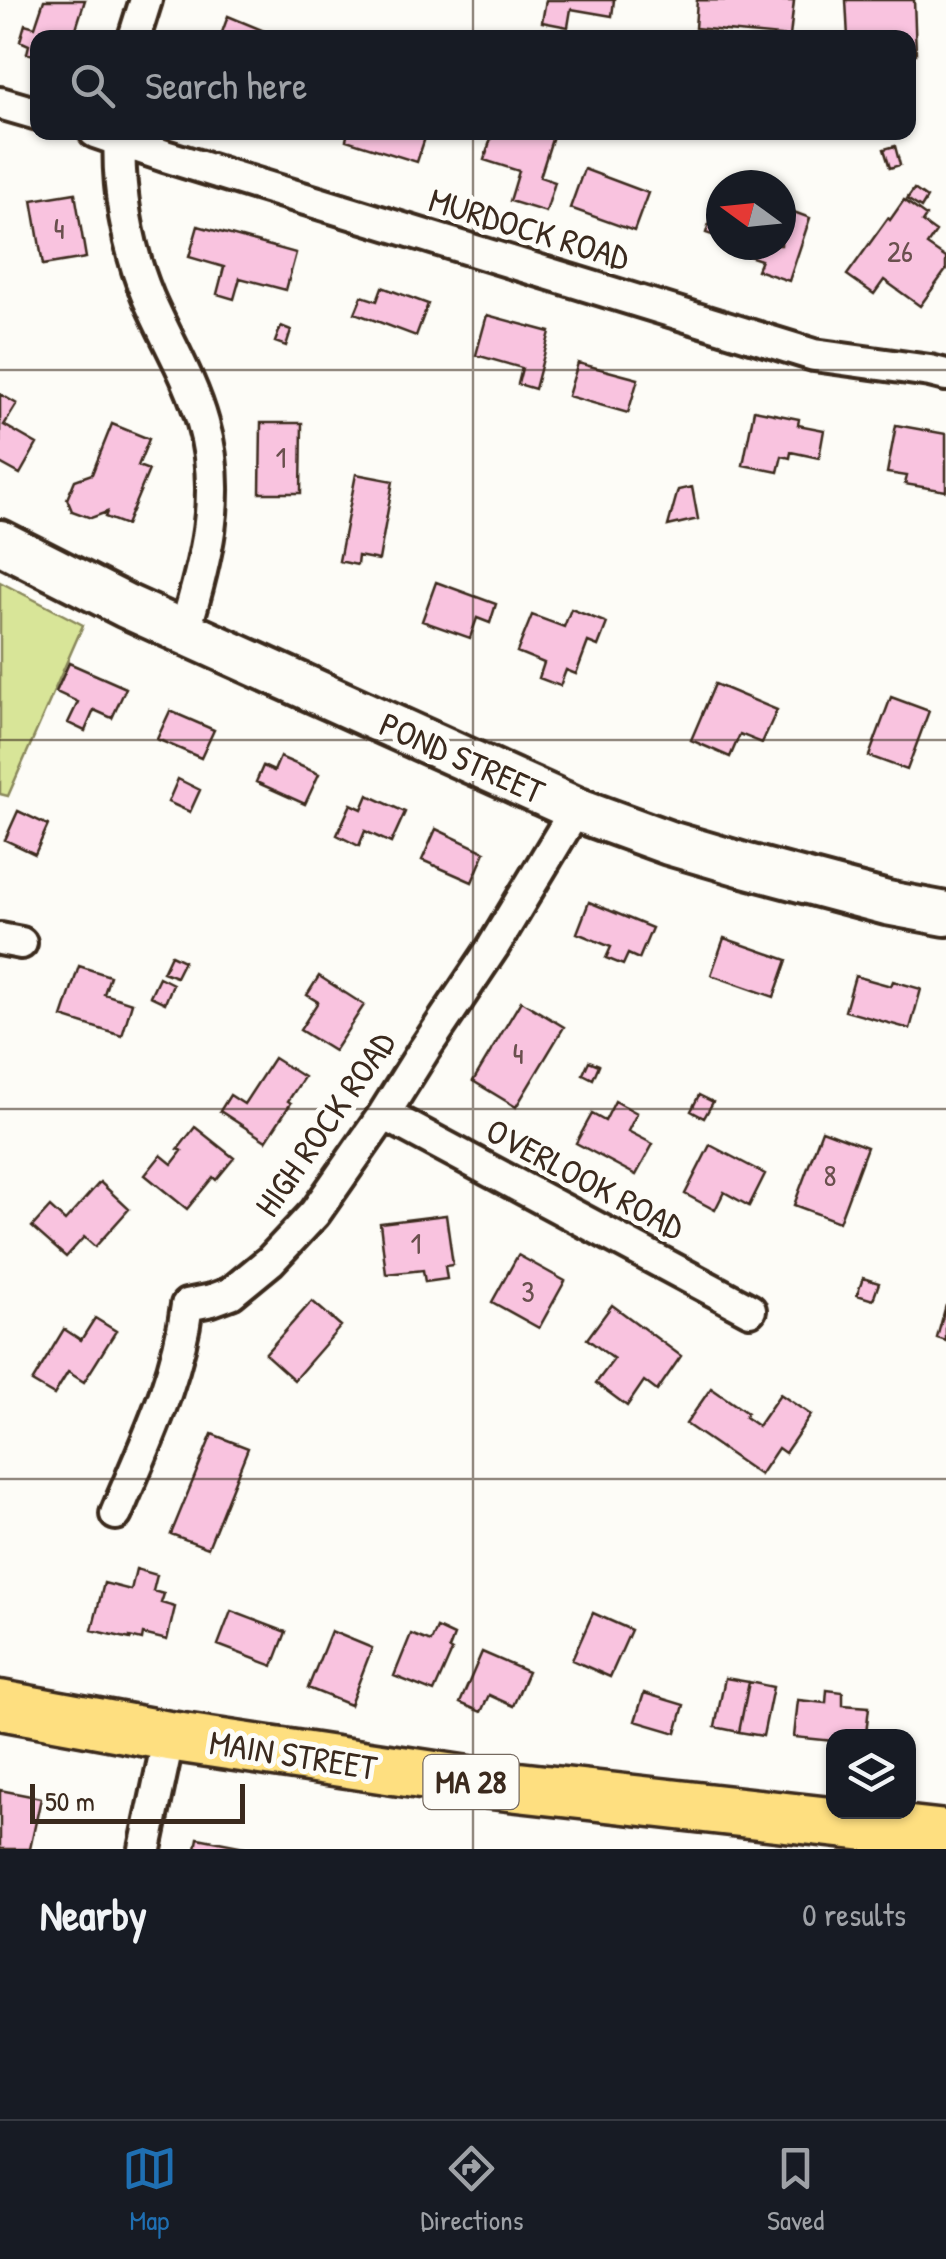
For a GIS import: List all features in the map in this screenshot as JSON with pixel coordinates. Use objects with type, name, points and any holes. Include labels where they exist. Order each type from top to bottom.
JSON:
[{"type":"main road","name":"MAIN STREET","points":[[0,1705],[169,1736],[474,1782],[942,1840]]},
{"type":"street","points":[[137,30],[146,0]]},
{"type":"street","points":[[0,103],[30,112]]},
{"type":"street","points":[[113,140],[134,258],[192,389],[210,456],[210,534],[184,632]]},
{"type":"street","name":"MURDOCK ROAD","points":[[125,140],[183,162],[814,355],[946,375]]},
{"type":"street","name":"POND STREET","points":[[0,542],[184,632],[576,809],[744,866],[946,914]]},
{"type":"street","name":"HIGH ROCK ROAD","points":[[116,1514],[171,1378],[187,1306],[231,1293],[270,1261],[316,1213],[493,947],[576,809]]},
{"type":"street","name":"OVERLOOK ROAD","points":[[384,1114],[750,1310]]},
{"type":"street","points":[[145,1849],[169,1736]]},
{"type":"green space","points":[[0,582],[83,625],[8,796],[0,794]]},
{"type":"building","points":[[44,0],[85,0],[76,30],[30,30],[30,54],[29,45],[20,41],[25,24],[35,27]]},
{"type":"building","points":[[546,0],[614,0],[612,16],[571,9],[568,27],[542,22]]},
{"type":"building","points":[[697,0],[794,1],[791,30],[695,28]]},
{"type":"building","points":[[846,0],[914,0],[915,30],[848,30]]},
{"type":"building","points":[[228,16],[262,30],[223,30]]},
{"type":"building","points":[[346,140],[424,140],[417,162]]},
{"type":"building","points":[[490,140],[552,140],[540,177],[555,182],[546,212],[510,201],[519,171],[484,160]]},
{"type":"building","points":[[895,146],[900,165],[890,168],[884,149]]},
{"type":"building","points":[[584,169],[648,193],[634,231],[570,208]]},
{"type":"building","points":[[914,189],[927,198],[921,208],[907,199]]},
{"type":"building","points":[[75,193],[86,258],[43,265],[32,200]]},
{"type":"building","points":[[904,200],[926,216],[922,222],[936,232],[927,245],[946,258],[946,270],[920,306],[884,280],[874,294],[847,275]]},
{"type":"building","points":[[796,213],[810,218],[796,260]]},
{"type":"building","points":[[198,226],[296,253],[286,290],[240,278],[234,299],[217,294],[224,267],[189,257]]},
{"type":"building","points":[[761,260],[796,260],[789,281],[757,270]]},
{"type":"building","points":[[382,287],[428,304],[416,336],[355,313],[362,296],[377,301]]},
{"type":"building","points":[[487,315],[550,332],[535,389],[518,384],[522,368],[476,355]]},
{"type":"building","points":[[281,326],[291,330],[286,346],[275,342]]},
{"type":"building","points":[[578,363],[638,379],[628,413],[568,396]]},
{"type":"building","points":[[0,394],[17,404],[4,425],[37,444],[20,474],[0,463]]},
{"type":"building","points":[[754,410],[799,419],[798,425],[824,430],[819,458],[791,452],[790,458],[782,456],[778,472],[743,465]]},
{"type":"building","points":[[261,423],[302,423],[301,493],[260,493]]},
{"type":"building","points":[[112,424],[149,439],[138,466],[149,470],[126,525],[105,517],[107,512],[91,518],[72,511],[67,499],[75,480],[92,474]]},
{"type":"building","points":[[896,425],[946,434],[946,491],[905,484],[907,476],[887,473]]},
{"type":"building","points":[[356,474],[393,481],[379,560],[358,556],[357,565],[339,561]]},
{"type":"building","points":[[692,487],[698,519],[668,526],[678,490]]},
{"type":"building","points":[[436,582],[496,604],[490,623],[477,618],[470,638],[422,621]]},
{"type":"building","points":[[571,609],[607,623],[598,646],[588,642],[576,674],[566,670],[560,686],[539,678],[544,663],[517,652],[532,615],[564,627]]},
{"type":"building","points":[[69,663],[126,688],[112,718],[94,710],[85,731],[68,723],[78,702],[56,692]]},
{"type":"building","points":[[715,684],[777,710],[762,743],[740,734],[730,757],[691,740]]},
{"type":"building","points":[[891,697],[929,711],[907,770],[869,756]]},
{"type":"building","points":[[170,711],[214,730],[201,758],[157,739]]},
{"type":"building","points":[[280,757],[319,774],[305,804],[256,782],[263,766],[274,771]]},
{"type":"building","points":[[178,779],[200,790],[190,812],[168,802]]},
{"type":"building","points":[[368,795],[405,812],[391,843],[365,831],[359,846],[337,835],[351,804],[362,809]]},
{"type":"building","points":[[18,811],[48,825],[35,854],[5,840]]},
{"type":"building","points":[[436,829],[485,852],[472,882],[422,860]]},
{"type":"building","points":[[589,902],[652,928],[639,959],[628,954],[623,965],[606,958],[611,947],[577,933]]},
{"type":"building","points":[[724,938],[787,960],[774,997],[711,975]]},
{"type":"building","points":[[171,955],[184,961],[176,977],[163,972]]},
{"type":"building","points":[[79,966],[110,976],[104,994],[132,1003],[122,1036],[62,1017]]},
{"type":"building","points":[[319,976],[364,1005],[334,1051],[300,1030],[318,1002],[307,995]]},
{"type":"building","points":[[855,976],[921,989],[910,1029],[845,1011]]},
{"type":"building","points":[[159,977],[173,984],[165,1003],[150,996]]},
{"type":"building","points":[[521,1001],[564,1027],[516,1107],[473,1081]]},
{"type":"building","points":[[274,1058],[304,1077],[266,1141],[220,1111],[230,1095],[244,1104]]},
{"type":"building","points":[[589,1061],[599,1065],[593,1079],[583,1074]]},
{"type":"building","points":[[699,1095],[713,1102],[704,1118],[691,1111]]},
{"type":"building","points":[[615,1101],[637,1113],[628,1131],[653,1144],[636,1175],[576,1143],[592,1114],[605,1121]]},
{"type":"building","points":[[195,1127],[234,1158],[187,1209],[145,1175],[161,1155],[172,1164]]},
{"type":"building","points":[[822,1130],[867,1147],[839,1222],[794,1205]]},
{"type":"building","points":[[710,1145],[765,1174],[749,1206],[724,1192],[715,1210],[685,1194]]},
{"type":"building","points":[[100,1182],[129,1209],[95,1247],[84,1237],[66,1257],[32,1227],[50,1207],[65,1221]]},
{"type":"building","points":[[446,1215],[453,1265],[445,1266],[447,1279],[425,1282],[423,1270],[386,1274],[380,1223]]},
{"type":"building","points":[[518,1255],[565,1281],[539,1328],[492,1302]]},
{"type":"building","points":[[863,1278],[879,1283],[873,1300],[857,1295]]},
{"type":"building","points":[[312,1301],[341,1326],[294,1380],[265,1354]]},
{"type":"building","points":[[612,1305],[681,1356],[657,1391],[644,1381],[627,1406],[596,1383],[614,1359],[587,1339]]},
{"type":"building","points":[[946,1305],[946,1341],[937,1338]]},
{"type":"building","points":[[95,1318],[116,1331],[84,1382],[68,1372],[54,1395],[32,1382],[64,1329],[81,1340]]},
{"type":"building","points":[[711,1388],[747,1413],[745,1417],[758,1426],[780,1394],[811,1415],[785,1453],[778,1448],[760,1475],[686,1424]]},
{"type":"building","points":[[212,1434],[248,1448],[208,1548],[171,1534]]},
{"type":"building","points":[[136,1569],[157,1575],[153,1591],[164,1594],[161,1603],[175,1607],[167,1640],[143,1634],[142,1640],[130,1639],[92,1630],[104,1583],[131,1590]]},
{"type":"building","points":[[231,1611],[286,1632],[273,1666],[218,1645]]},
{"type":"building","points":[[593,1613],[631,1630],[610,1677],[572,1660]]},
{"type":"building","points":[[437,1628],[454,1636],[449,1649],[452,1651],[434,1692],[394,1676],[411,1634],[431,1642]]},
{"type":"building","points":[[331,1631],[372,1648],[350,1705],[308,1688]]},
{"type":"building","points":[[482,1652],[528,1672],[513,1706],[489,1695],[481,1712],[460,1703]]},
{"type":"building","points":[[725,1678],[749,1682],[739,1732],[715,1727]]},
{"type":"building","points":[[749,1682],[773,1687],[763,1736],[739,1732]]},
{"type":"building","points":[[827,1690],[843,1692],[843,1705],[869,1707],[867,1729],[826,1729],[826,1740],[794,1737],[798,1700],[826,1703]]},
{"type":"building","points":[[644,1693],[684,1705],[676,1733],[635,1721]]},
{"type":"building","points":[[0,1790],[41,1798],[30,1849],[0,1849]]},
{"type":"building","points":[[198,1838],[250,1848],[196,1849]]}]
